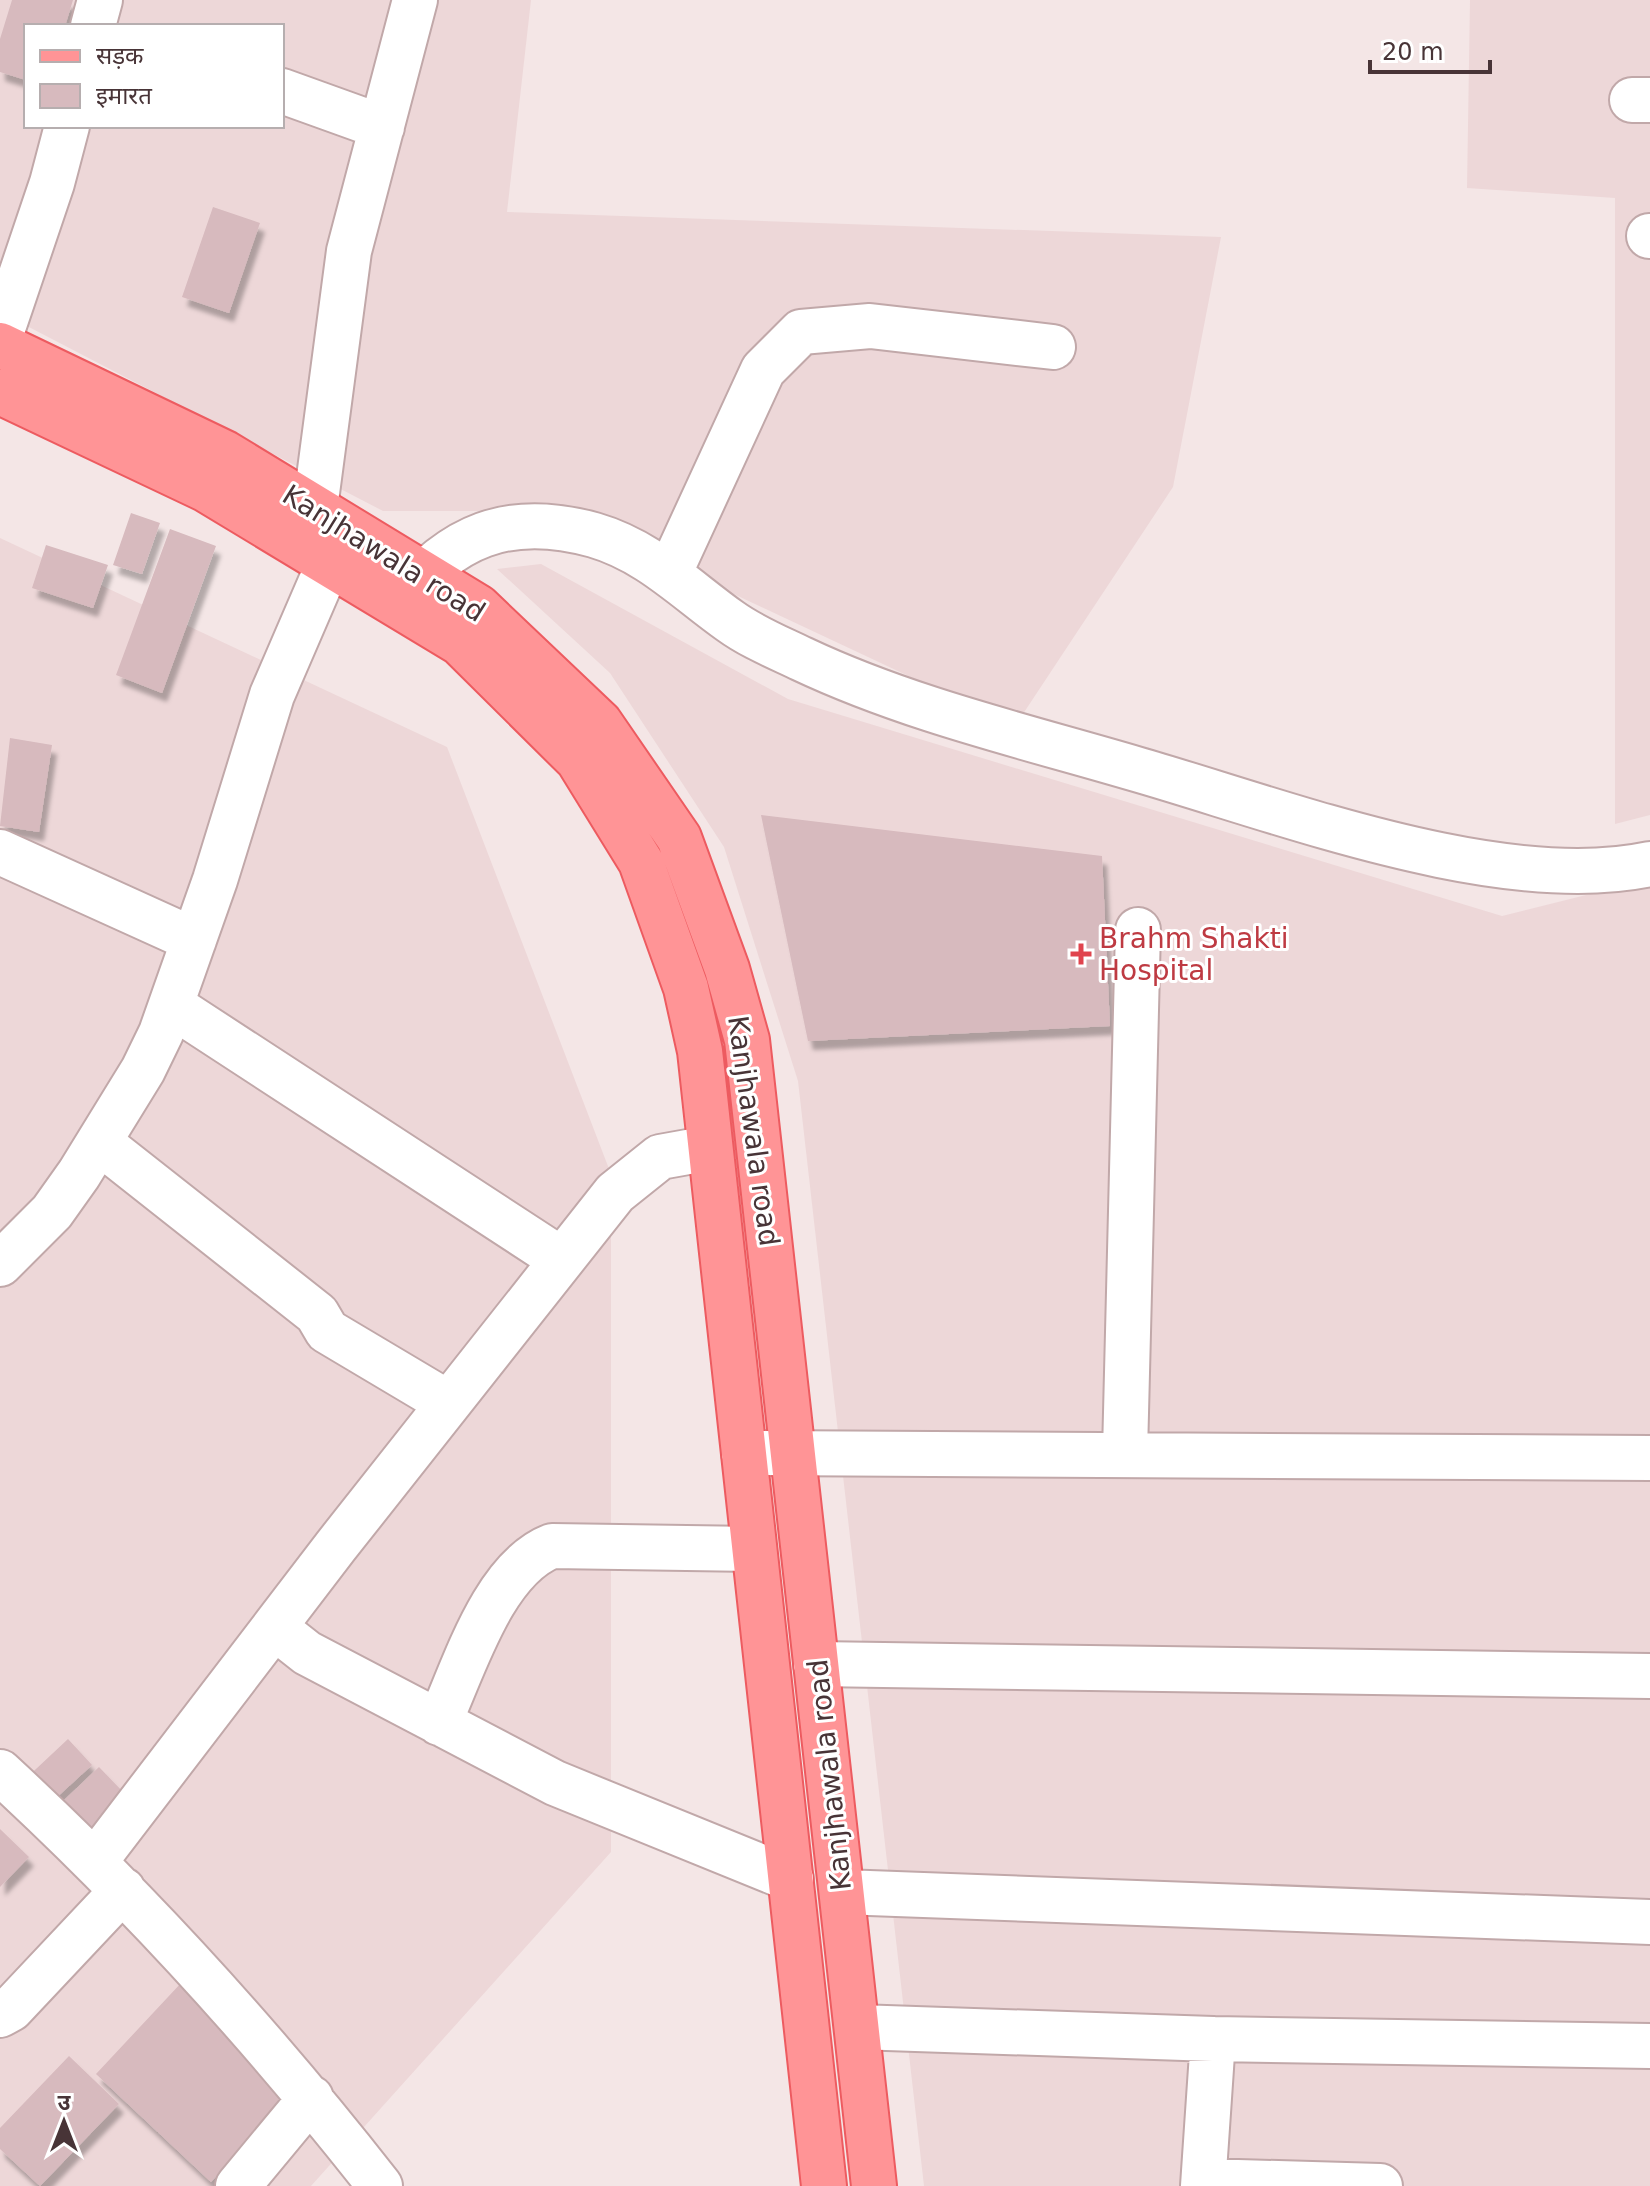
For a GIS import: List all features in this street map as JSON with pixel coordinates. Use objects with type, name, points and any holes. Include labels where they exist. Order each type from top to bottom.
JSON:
[{"type":"main road","name":"Kanjhawala road","points":[[0,345],[225,453],[315,508],[409,589],[578,760],[641,862],[686,988],[700,1051],[824,2186]]},
{"type":"main road","name":"Kanjhawala road","points":[[0,392],[205,489],[329,563],[478,607],[600,723],[679,838],[727,969],[747,1040],[874,2186]]},
{"type":"street","points":[[315,508],[349,251],[415,0]]},
{"type":"street","points":[[284,92],[382,127]]},
{"type":"street","points":[[0,337],[52,183],[66,128]]},
{"type":"street","points":[[670,572],[763,370],[801,332],[870,326],[1053,347]]},
{"type":"street","points":[[409,589],[478,533],[549,528],[593,535],[630,549],[670,572],[757,638],[824,669],[915,704],[1355,833],[1447,855],[1513,868],[1574,873],[1650,864]]},
{"type":"street","points":[[0,1264],[52,1212],[143,1070],[194,940],[272,695],[329,563]]},
{"type":"street","points":[[0,852],[194,940]]},
{"type":"street","points":[[1125,1453],[1138,930]]},
{"type":"street","points":[[171,1005],[562,1260]]},
{"type":"street","points":[[99,1142],[317,1314],[327,1331],[448,1403]]},
{"type":"street","points":[[0,2015],[11,2009],[109,1875],[274,1627],[615,1193],[637,1172],[660,1157],[710,1148]]},
{"type":"street","points":[[744,1453],[1650,1458]]},
{"type":"street","points":[[439,1723],[492,1606],[514,1571],[531,1554],[552,1546],[754,1549]]},
{"type":"street","points":[[274,1627],[307,1653],[555,1783],[791,1879]]},
{"type":"street","points":[[816,1664],[1650,1676]]},
{"type":"street","points":[[0,1772],[109,1875],[311,2098],[380,2186]]},
{"type":"street","points":[[842,1892],[1650,1922]]},
{"type":"street","points":[[857,2027],[1213,2039],[1650,2046]]},
{"type":"street","points":[[1213,2039],[1203,2183],[1380,2186]]},
{"type":"street","points":[[238,2186],[311,2098]]},
{"type":"shaded area","points":[[0,0],[531,0],[507,212],[1221,237],[1173,487],[1015,726],[557,511],[383,511],[0,312]]},
{"type":"shaded area","points":[[1470,0],[1650,0],[1650,815],[1615,824],[1615,198],[1467,188]]},
{"type":"shaded area","points":[[0,538],[447,747],[611,1174],[611,1852],[311,2186],[0,2186]]},
{"type":"shaded area","points":[[541,564],[788,699],[1502,916],[1650,879],[1650,2186],[924,2186],[798,1081],[724,847],[610,673],[497,569]]},
{"type":"building","points":[[12,0],[73,0],[66,24],[24,24],[24,79],[0,72],[0,39]]},
{"type":"building","points":[[213,207],[260,223],[229,313],[182,297]]},
{"type":"building","points":[[131,513],[160,523],[142,574],[113,565]]},
{"type":"building","points":[[170,529],[216,546],[162,693],[116,675]]},
{"type":"building","points":[[46,545],[108,565],[93,608],[32,588]]},
{"type":"building","points":[[10,738],[52,745],[39,832],[0,826]]},
{"type":"building","points":[[761,815],[1102,856],[1110,1026],[808,1041]]},
{"type":"building","points":[[68,1739],[92,1765],[44,1809],[20,1784]]},
{"type":"building","points":[[99,1767],[125,1794],[83,1835],[57,1807]]},
{"type":"building","points":[[0,1829],[29,1857],[0,1887]]},
{"type":"building","points":[[182,1982],[298,2090],[211,2182],[96,2074]]},
{"type":"building","points":[[69,2056],[119,2104],[40,2186],[0,2149],[0,2128]]},
{"type":"place","name":"Brahm Shakti Hospital","points":[[1081,954]]}]
